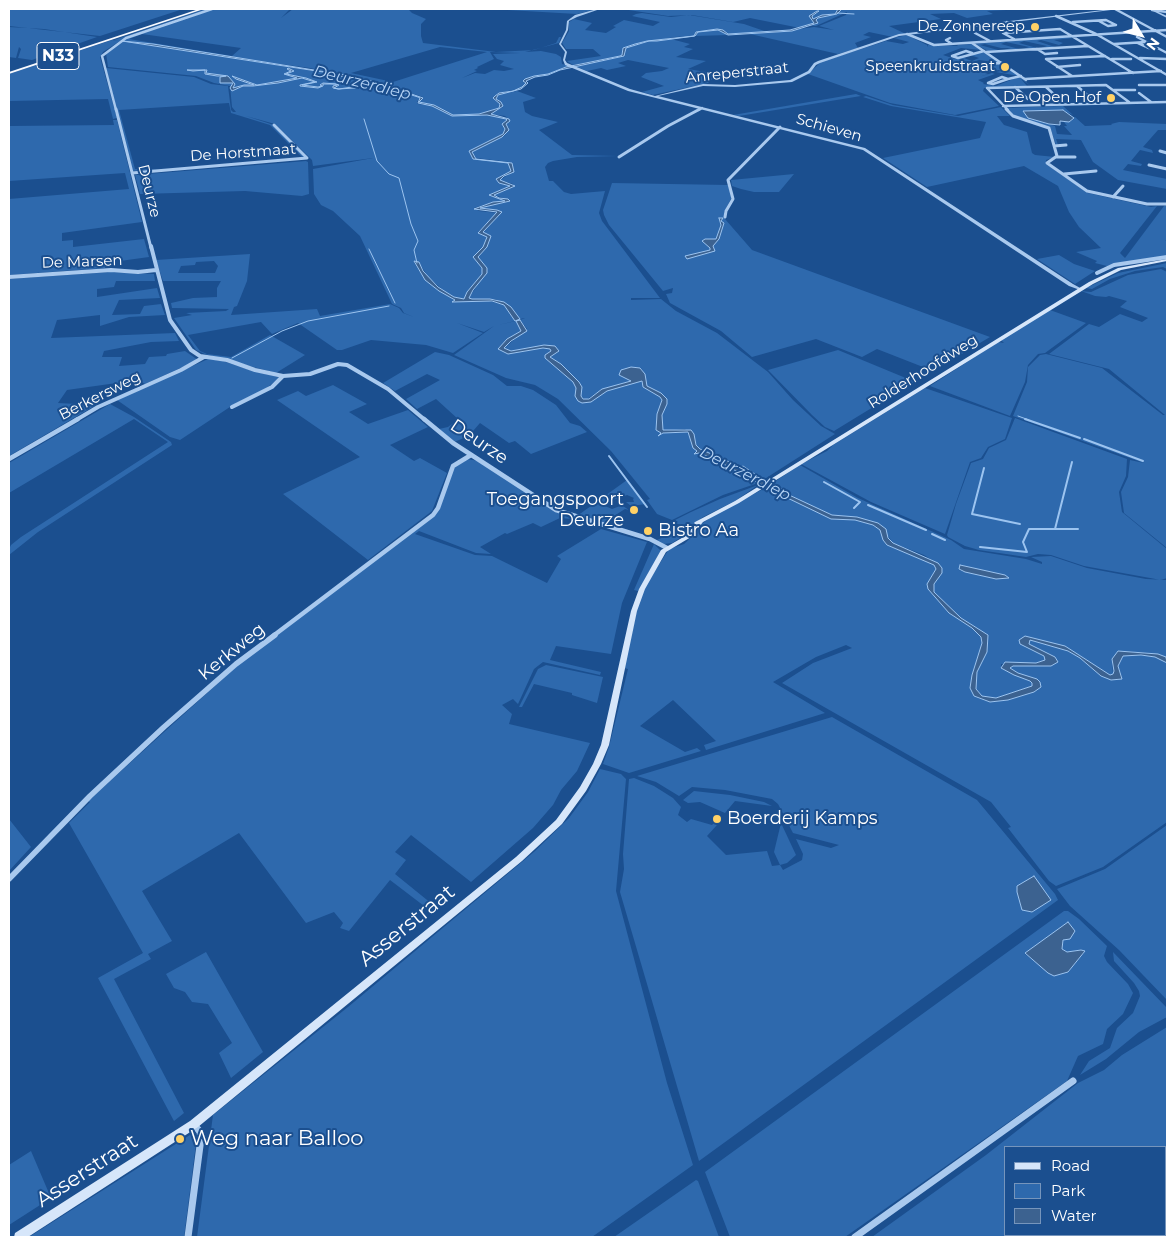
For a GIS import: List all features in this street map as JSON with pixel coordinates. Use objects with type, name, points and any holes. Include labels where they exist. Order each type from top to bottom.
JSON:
[{"type":"highway","name":"N33","points":[[9,72],[197,9]]},
{"type":"highway","name":"N33","points":[[108,39],[202,9]]},
{"type":"main road","name":"Rolderhoofdweg","points":[[667,548],[693,532],[701,521],[770,482],[1102,276],[1167,260]]},
{"type":"main road","name":"Asserstraat","points":[[18,1237],[194,1124],[519,860],[559,822],[582,789],[602,752],[634,611],[642,589],[667,548]]},
{"type":"street","name":"Deurze","points":[[212,9],[122,41],[102,56],[170,320],[191,350],[204,357],[227,360],[255,370],[283,376],[310,374],[338,364],[347,365],[388,389],[453,443],[556,510],[650,539],[667,548]]},
{"type":"street","points":[[572,66],[564,61],[566,52],[560,44],[567,30],[568,21],[576,16],[599,9]]},
{"type":"street","name":"Anreperstraat","points":[[654,96],[703,85],[735,86],[791,81],[809,72],[814,64],[907,34],[1110,9]]},
{"type":"street","points":[[1115,9],[1167,36]]},
{"type":"street","points":[[1151,9],[1167,12]]},
{"type":"street","points":[[1151,9],[1167,17]]},
{"type":"street","points":[[1056,16],[1096,34],[1167,75]]},
{"type":"street","points":[[1072,22],[1099,20],[1107,20],[1116,25],[1108,26],[1099,20]]},
{"type":"street","points":[[1007,22],[1026,31]]},
{"type":"street","points":[[1015,40],[1003,33],[1058,29],[1133,73]]},
{"type":"street","points":[[907,34],[932,45],[1156,30],[1167,31]]},
{"type":"street","points":[[975,33],[990,42]]},
{"type":"street","points":[[1137,37],[1157,48],[1167,58]]},
{"type":"street","points":[[950,38],[946,40],[952,44]]},
{"type":"street","points":[[1138,42],[1149,48],[1157,48]]},
{"type":"street","points":[[1114,44],[1146,42]]},
{"type":"street","points":[[972,43],[1022,76],[1034,87]]},
{"type":"street","points":[[972,53],[966,51],[952,56],[958,58],[985,51],[1089,46]]},
{"type":"street","points":[[1037,49],[1045,54],[1057,53]]},
{"type":"street","points":[[1072,76],[1046,60],[1105,56]]},
{"type":"street","points":[[1139,58],[1167,58]]},
{"type":"street","points":[[1112,60],[1131,59]]},
{"type":"street","points":[[989,65],[984,64],[970,69],[975,70],[1002,63]]},
{"type":"street","points":[[1057,67],[1080,65]]},
{"type":"street","name":"Schieven","points":[[572,66],[626,89],[864,149],[1071,285],[1080,289]]},
{"type":"street","points":[[1025,79],[1092,75],[1099,77],[1105,76],[1104,74],[1118,76],[1123,73],[1161,71]]},
{"type":"street","points":[[1128,73],[1136,76],[1142,72]]},
{"type":"street","points":[[1008,79],[1002,78],[988,83],[993,84],[1022,76]]},
{"type":"street","points":[[1057,157],[1049,127],[1013,116],[986,89],[1106,85],[1128,102]]},
{"type":"street","points":[[1139,85],[1167,85]]},
{"type":"street","points":[[1076,86],[1090,98]]},
{"type":"street","points":[[1015,87],[1028,99]]},
{"type":"street","points":[[1046,87],[1059,98]]},
{"type":"street","points":[[1113,90],[1135,90]]},
{"type":"street","points":[[1139,93],[1151,102]]},
{"type":"street","points":[[1002,105],[1167,102]]},
{"type":"street","points":[[619,157],[668,126],[702,108]]},
{"type":"street","name":"De Horstmaat","points":[[132,173],[307,158],[274,125]]},
{"type":"street","points":[[726,217],[726,211],[733,198],[728,180],[780,127]]},
{"type":"street","points":[[1054,146],[1066,145]]},
{"type":"street","points":[[1160,151],[1167,153]]},
{"type":"street","points":[[1075,157],[1057,157],[1047,162],[1087,192],[1150,205],[1167,204]]},
{"type":"street","points":[[1149,165],[1167,169]]},
{"type":"street","points":[[1064,174],[1096,171]]},
{"type":"street","points":[[1113,198],[1123,186]]},
{"type":"street","points":[[1097,273],[1108,267],[1167,260]]},
{"type":"street","points":[[1108,267],[1118,271]]},
{"type":"street","name":"De Marsen","points":[[9,277],[111,270],[138,272],[156,270]]},
{"type":"street","name":"Berkersweg","points":[[9,459],[98,407],[182,370],[204,357]]},
{"type":"street","points":[[232,407],[272,387],[283,376]]},
{"type":"street","name":"Kerkweg","points":[[9,879],[90,796],[164,727],[236,664],[432,515],[438,508],[453,466],[471,455]]},
{"type":"street","points":[[855,1237],[1073,1081]]},
{"type":"street","points":[[188,1237],[201,1138],[200,1132],[194,1124]]},
{"type":"green space","points":[[9,9],[183,9],[100,36],[9,26]]},
{"type":"green space","points":[[205,9],[290,9],[281,18],[293,9],[408,9],[412,13],[426,19],[421,24],[423,43],[496,52],[532,50],[525,52],[541,51],[561,57],[562,64],[570,66],[547,75],[534,76],[523,82],[526,83],[525,86],[518,89],[498,93],[493,98],[500,104],[498,108],[479,114],[466,114],[504,117],[507,120],[502,125],[505,129],[503,134],[469,151],[473,159],[508,163],[511,171],[496,179],[499,183],[511,186],[489,195],[505,201],[493,202],[474,208],[479,211],[497,213],[478,232],[487,237],[483,247],[473,257],[482,268],[482,274],[467,292],[464,299],[454,297],[443,290],[428,277],[418,261],[414,261],[415,264],[425,280],[455,300],[453,302],[489,301],[504,305],[515,321],[498,325],[516,321],[522,330],[507,339],[498,349],[508,354],[543,348],[550,349],[551,351],[545,355],[545,358],[573,382],[576,388],[575,396],[579,402],[590,402],[606,391],[641,380],[643,387],[662,400],[657,414],[656,430],[661,433],[658,436],[663,433],[687,432],[697,451],[694,453],[714,459],[758,483],[723,495],[672,520],[657,514],[647,500],[650,499],[611,451],[558,399],[535,385],[506,378],[454,355],[494,326],[484,332],[457,323],[483,333],[453,353],[426,345],[371,340],[337,350],[298,323],[272,334],[261,322],[188,335],[200,351],[207,354],[231,357],[270,335],[305,355],[276,373],[205,354],[196,350],[174,318],[192,315],[186,313],[226,311],[229,309],[172,308],[171,303],[193,298],[217,297],[217,288],[221,281],[163,281],[156,260],[250,254],[247,281],[237,306],[234,307],[231,315],[317,309],[320,316],[390,304],[399,308],[403,313],[414,317],[404,313],[401,308],[392,304],[360,236],[333,211],[321,205],[314,194],[313,169],[373,158],[313,166],[312,160],[275,124],[246,116],[274,125],[306,157],[302,157],[270,125],[231,113],[229,103],[119,110],[135,169],[162,169],[132,171],[106,68],[194,77],[211,84],[228,86],[231,110],[236,112],[232,107],[230,86],[214,83],[196,76],[108,67],[106,53],[120,41],[103,52],[100,57],[117,118],[113,119],[108,99],[9,101],[9,74],[112,40],[119,41],[114,40]],"holes":[[[142,34],[241,48],[232,56],[129,39]],[[123,41],[153,44],[202,53]],[[440,47],[487,52],[393,82],[351,73]],[[490,52],[521,53],[493,54],[497,59],[504,61],[500,65],[514,69],[494,70],[485,74],[475,73],[462,78],[477,71],[474,70],[494,59]],[[209,55],[310,68],[380,83],[423,97],[419,102],[425,105],[418,104],[417,102],[420,98],[418,97],[380,84],[369,82],[353,88],[366,82],[339,75]],[[214,261],[218,266],[215,273],[178,273],[181,266],[195,265],[196,262]]]},
{"type":"green space","points":[[490,9],[596,9],[577,14]]},
{"type":"green space","points":[[622,9],[838,9],[834,14],[837,14],[842,9],[1026,9],[987,11],[993,14],[967,18],[954,13],[930,14],[941,19],[889,26],[906,34],[893,37],[869,32],[863,35],[871,37],[855,43],[858,48],[838,54],[750,34],[761,32],[728,34],[721,29],[722,32],[728,35],[695,36],[698,32],[716,29],[696,32],[694,36],[674,37],[657,41],[671,39],[690,44],[684,47],[693,49],[676,57],[706,61],[688,69],[718,74],[708,83],[653,95],[642,92],[664,86],[641,77],[646,73],[669,68],[628,60],[618,63],[626,66],[607,70],[601,68],[587,71],[575,66],[621,57],[625,55],[626,48],[649,41],[624,48],[620,56],[573,65],[567,61],[601,56],[593,49],[566,49],[562,43],[569,31],[569,22],[574,19],[592,23],[585,30],[606,33],[616,27],[613,26],[624,20],[653,26],[660,22],[632,16],[636,14],[642,13],[671,17],[687,15],[668,16]],"holes":[[[817,11],[819,12],[812,16],[813,19],[829,15],[818,18],[816,20],[818,23],[812,26],[847,12],[846,15],[819,26],[834,30],[814,27],[770,33],[744,24],[690,15],[733,22],[750,18],[800,28],[815,23],[811,20],[811,14]]]},
{"type":"green space","points":[[9,27],[44,29],[97,37],[32,60],[18,58],[21,49],[19,47],[16,58],[9,57]]},
{"type":"green space","points":[[907,35],[927,45],[927,47],[928,45],[958,46],[972,44],[981,50],[961,48],[943,55],[972,61],[979,58],[970,55],[983,51],[1000,63],[979,60],[960,67],[966,69],[964,70],[976,72],[995,64],[1001,64],[1019,76],[996,72],[1001,71],[999,70],[987,72],[985,73],[988,74],[979,77],[992,73],[995,74],[978,80],[983,84],[996,86],[1018,77],[1021,78],[1031,86],[1021,79],[1027,86],[984,88],[983,91],[999,106],[955,115],[890,103],[808,74],[821,62],[886,41],[903,44],[909,42],[894,38]]},
{"type":"green space","points":[[1069,36],[1073,38],[1054,40],[1063,43],[1059,45],[1041,40],[1037,41],[1055,47],[1041,48],[1047,46],[1024,41],[1019,43],[1037,48],[1023,49],[1029,47],[1006,42],[1001,44],[1019,49],[1004,50],[1011,48],[980,45],[998,50],[988,51],[975,44]]},
{"type":"green space","points":[[559,37],[561,37],[559,43],[541,48],[556,43]]},
{"type":"green space","points":[[517,91],[536,98],[523,102],[525,112],[532,116],[558,122],[539,130],[572,155],[618,156],[577,157],[553,161],[545,167],[549,181],[553,181],[564,192],[571,194],[605,191],[599,213],[602,221],[660,298],[631,298],[631,300],[661,299],[676,311],[717,333],[768,372],[793,400],[821,426],[835,434],[763,480],[745,468],[700,449],[697,447],[695,439],[685,429],[662,430],[662,414],[667,404],[667,399],[661,393],[647,386],[642,369],[636,367],[623,369],[619,375],[631,381],[602,389],[586,400],[581,396],[582,387],[579,382],[561,364],[550,357],[558,352],[555,346],[544,345],[511,351],[504,348],[527,329],[520,320],[525,318],[520,319],[511,307],[495,299],[469,298],[487,270],[478,258],[487,247],[491,236],[483,233],[501,212],[480,208],[510,200],[494,195],[513,187],[513,184],[500,180],[514,171],[512,163],[476,158],[472,152],[505,135],[509,128],[506,124],[510,120],[505,116],[491,114],[503,107],[501,102],[495,99],[500,94]]},
{"type":"green space","points":[[856,94],[861,96],[739,116],[733,115]]},
{"type":"green space","points":[[866,96],[893,105],[958,116],[1001,107],[1010,116],[997,116],[1004,125],[1027,132],[1032,153],[1055,157],[1046,160],[1046,164],[1088,193],[1151,207],[1157,206],[1120,253],[1125,258],[1164,206],[1167,205],[1167,240],[1165,240],[1167,241],[1167,257],[1107,266],[1095,263],[1097,261],[1076,252],[1101,248],[1079,227],[1069,212],[1058,186],[1024,166],[927,187],[883,158],[980,138],[986,122],[891,106],[863,97]]},
{"type":"green space","points":[[1063,106],[1073,115],[1062,110],[1024,111],[1028,118],[1055,126],[1057,134],[1072,135],[1064,126],[1067,126],[1064,122],[1074,119],[1072,117],[1075,117],[1085,126],[1112,125],[1119,122],[1167,124],[1167,130],[1158,130],[1143,147],[1152,150],[1153,153],[1140,150],[1131,161],[1142,164],[1141,166],[1128,164],[1123,170],[1167,179],[1167,189],[1118,180],[1093,162],[1081,140],[1056,139],[1058,145],[1056,145],[1050,127],[1015,116],[1006,108]]},
{"type":"green space","points":[[113,120],[117,120],[142,222],[62,233],[62,241],[73,240],[73,247],[144,239],[149,257],[120,261],[118,256],[92,259],[89,266],[105,264],[105,268],[9,275],[9,199],[129,189],[125,173],[9,181],[9,126],[114,125]]},
{"type":"green space","points":[[308,162],[309,194],[302,196],[245,191],[140,194],[135,175]]},
{"type":"green space","points":[[794,174],[779,192],[754,192],[741,189],[732,186],[731,180]]},
{"type":"green space","points":[[612,183],[728,185],[732,197],[724,212],[725,219],[752,250],[990,337],[938,368],[931,365],[923,367],[877,349],[862,357],[816,339],[752,357],[721,331],[670,303],[666,294],[672,293],[673,288],[663,291],[609,225],[604,215],[603,210]]},
{"type":"green space","points":[[1059,255],[1074,264],[1095,271],[1075,284],[1037,259]]},
{"type":"green space","points":[[1167,263],[1167,269],[1163,267],[1135,271],[1110,279],[1092,289],[1086,288],[1118,273]]},
{"type":"green space","points":[[1161,269],[1167,272],[1167,548],[1124,513],[1121,492],[1128,477],[1130,460],[1144,463],[1013,416],[1027,382],[1028,367],[1040,355],[1046,354],[1102,368],[1165,415],[1109,369],[1049,354],[1089,324],[1099,327],[1120,314],[1142,322],[1148,318],[1120,307],[1127,301],[1109,296],[1095,296],[1081,291],[1091,292],[1128,275]]},
{"type":"green space","points":[[111,272],[154,274],[155,281],[116,281],[114,287],[97,289],[97,297],[157,288],[160,298],[119,300],[112,315],[140,314],[144,306],[161,304],[165,315],[129,317],[100,326],[100,315],[57,320],[51,338],[175,333],[179,341],[151,342],[104,351],[102,357],[122,357],[119,366],[145,364],[149,357],[166,356],[167,354],[185,351],[198,360],[145,384],[138,380],[67,390],[58,403],[96,405],[9,456],[9,279]]},
{"type":"green space","points":[[1050,310],[1086,323],[1045,353],[1038,354],[1028,365],[1025,382],[1010,416],[930,386],[998,342],[1004,343],[1001,340]]},
{"type":"green space","points":[[838,350],[914,382],[834,431],[825,427],[812,415],[768,370]]},
{"type":"green space","points":[[435,352],[449,355],[493,375],[507,386],[521,386],[533,390],[556,405],[570,423],[580,426],[587,432],[531,454],[515,441],[509,443],[480,423],[473,431],[474,434],[454,442],[439,429],[448,427],[458,419],[436,399],[417,409],[406,399],[440,380],[427,374],[395,391],[383,383]]},
{"type":"green space","points":[[208,359],[223,361],[278,377],[278,379],[264,390],[236,403],[180,440],[170,437],[117,400]]},
{"type":"green space","points":[[333,385],[367,404],[349,412],[368,424],[408,410],[428,427],[390,445],[414,461],[420,458],[447,473],[432,511],[368,560],[283,494],[360,457],[277,400],[298,391],[306,396]]},
{"type":"green space","points":[[925,388],[1012,418],[1005,439],[988,447],[981,458],[970,462],[945,534],[871,502],[801,464],[827,451],[833,445]]},
{"type":"green space","points":[[110,404],[134,417],[171,442],[172,445],[38,532],[9,555],[11,545],[21,537],[168,442],[134,419],[9,493],[9,463]]},
{"type":"green space","points":[[1015,418],[1127,459],[1126,476],[1119,492],[1122,512],[1167,549],[1167,578],[1161,580],[1084,566],[1051,555],[1038,554],[1026,557],[979,550],[965,546],[948,537],[956,504],[971,463],[983,459],[989,448],[1006,440]]},
{"type":"green space","points":[[467,459],[479,461],[550,509],[572,519],[560,518],[541,527],[533,523],[507,534],[505,533],[480,547],[491,554],[476,553],[419,531],[415,534],[475,555],[492,556],[547,583],[561,559],[557,556],[601,529],[647,542],[622,603],[611,654],[556,646],[550,660],[601,672],[600,675],[543,662],[534,669],[518,704],[513,699],[502,705],[512,714],[509,724],[590,743],[577,771],[561,790],[553,805],[533,828],[471,882],[411,835],[395,852],[406,860],[395,874],[432,904],[428,909],[390,880],[349,931],[340,928],[343,923],[334,912],[306,923],[239,833],[142,891],[172,941],[148,954],[151,959],[114,979],[184,1113],[174,1121],[98,978],[143,953],[69,823],[90,802],[88,801],[237,666],[434,514],[454,468]]},
{"type":"green space","points":[[800,465],[858,498],[951,540],[964,549],[1026,559],[1042,564],[1042,562],[1031,557],[1051,556],[1087,568],[1146,579],[1167,580],[1167,659],[1152,653],[1118,651],[1112,663],[1113,674],[1110,675],[1065,646],[1025,636],[1025,647],[1044,656],[1045,660],[1037,663],[1001,664],[1001,668],[1030,681],[1032,686],[996,698],[982,696],[976,689],[977,672],[987,652],[988,635],[961,618],[934,592],[934,584],[942,572],[940,565],[924,555],[893,543],[878,523],[857,517],[832,515],[810,506],[771,484]],"holes":[[[960,565],[1005,575],[1008,578],[995,579],[959,570]]]},
{"type":"green space","points":[[627,480],[646,504],[631,506],[626,502],[634,502],[634,498],[627,495],[605,503],[607,505],[605,506],[612,509],[620,506],[620,504],[629,510],[625,509],[609,519],[612,521],[606,524],[577,516]]},
{"type":"green space","points":[[758,485],[735,501],[703,517],[687,529],[679,527],[680,525],[676,523],[678,522],[675,520],[691,512]]},
{"type":"green space","points":[[767,487],[831,519],[855,520],[873,525],[880,530],[883,540],[887,545],[935,565],[936,569],[930,579],[928,589],[949,613],[972,628],[981,637],[982,643],[970,688],[974,696],[978,698],[990,702],[1008,700],[1034,692],[1041,687],[1037,679],[1018,673],[1010,668],[1013,666],[1051,666],[1058,662],[1055,657],[1029,644],[1030,640],[1068,651],[1080,658],[1101,676],[1111,680],[1118,680],[1122,677],[1118,666],[1123,656],[1141,655],[1155,657],[1167,663],[1167,822],[1103,867],[1056,886],[1049,881],[1008,828],[1011,827],[991,802],[782,683],[813,663],[852,648],[846,645],[816,657],[773,682],[825,713],[706,750],[704,745],[716,741],[673,700],[640,726],[685,752],[697,748],[701,751],[629,773],[603,764],[628,669],[624,668],[638,605],[646,585],[669,549],[684,544],[696,533],[700,525],[714,515]]},
{"type":"green space","points":[[671,527],[686,530],[680,538],[672,543],[664,544],[657,540],[666,536],[662,533]]},
{"type":"green space","points":[[654,544],[661,551],[638,591],[634,590]]},
{"type":"green space","points":[[546,665],[603,677],[597,703],[572,695],[572,693],[534,684],[522,707],[519,707],[538,669]]},
{"type":"green space","points":[[832,717],[977,800],[1058,900],[699,1161],[620,892],[624,869],[623,854],[629,779],[634,778],[654,786],[673,798],[681,807],[678,815],[687,822],[691,819],[717,825],[707,836],[726,855],[767,851],[772,866],[780,865],[783,870],[802,860],[803,854],[796,839],[831,848],[839,845],[793,833],[778,804],[772,799],[725,790],[692,787],[679,796],[656,782],[637,776]]},
{"type":"green space","points":[[600,769],[621,774],[626,779],[616,891],[667,1083],[693,1165],[592,1237],[197,1237],[213,1115],[348,1007],[535,851],[569,818],[588,792]]},
{"type":"green space","points":[[694,791],[730,795],[764,802],[772,806],[735,801],[725,813],[700,802],[688,803],[683,800]]},
{"type":"green space","points":[[9,819],[31,847],[9,871]]},
{"type":"green space","points":[[781,823],[796,855],[787,863],[780,865],[774,852]]},
{"type":"green space","points":[[1167,825],[1167,1000],[1119,950],[1070,906],[1057,889],[1105,869]]},
{"type":"green space","points":[[1064,911],[1068,911],[1079,919],[1107,946],[1104,956],[1107,962],[1128,984],[1133,993],[1123,1014],[1107,1029],[1103,1044],[1078,1056],[1067,1081],[845,1237],[730,1237],[705,1172]],"holes":[[[1075,931],[1063,940],[1062,949],[1067,952],[1081,950],[1084,953],[1068,972],[1054,976],[1025,954]]]},
{"type":"green space","points":[[206,952],[263,1052],[231,1078],[219,1053],[232,1043],[208,1004],[192,1002],[185,992],[174,988],[166,974]]},
{"type":"green space","points":[[1113,952],[1167,1008],[1167,1017],[1139,1032],[1106,1059],[1080,1075],[1089,1061],[1110,1048],[1117,1028],[1133,1013],[1140,996],[1134,983],[1114,961]]},
{"type":"green space","points":[[1167,1027],[1167,1237],[872,1237],[986,1155],[1078,1083],[1104,1070],[1122,1055]]},
{"type":"green space","points":[[190,1135],[197,1136],[184,1237],[29,1237]]},
{"type":"green space","points":[[31,1151],[51,1198],[9,1225],[9,1165]]},
{"type":"green space","points":[[696,1180],[719,1237],[614,1237]]},
{"type":"water","points":[[838,9],[842,9],[837,14],[818,18],[816,20],[818,23],[792,31],[728,35],[718,30],[698,32],[695,36],[649,41],[626,48],[624,56],[560,70],[548,75],[535,77],[526,81],[528,83],[521,89],[498,95],[496,99],[503,106],[491,114],[509,119],[510,121],[506,124],[509,130],[502,137],[472,152],[476,159],[512,163],[514,172],[500,180],[515,186],[494,195],[510,201],[480,208],[502,212],[483,232],[491,236],[487,247],[478,257],[487,268],[487,273],[469,298],[504,302],[511,307],[520,319],[515,321],[504,305],[492,301],[452,302],[455,300],[425,280],[414,261],[419,262],[423,271],[438,287],[454,297],[464,299],[467,292],[482,274],[482,268],[473,257],[483,247],[487,237],[478,233],[497,212],[474,209],[493,202],[505,201],[489,195],[510,186],[499,183],[496,179],[511,171],[508,163],[473,159],[469,151],[503,134],[505,129],[502,124],[507,120],[487,115],[452,116],[432,106],[418,103],[420,98],[418,97],[370,82],[355,88],[340,89],[366,82],[323,72],[122,41],[153,44],[345,75],[380,83],[423,98],[419,102],[434,105],[453,115],[479,114],[499,108],[500,104],[493,98],[499,93],[513,91],[522,87],[526,83],[523,81],[525,79],[548,74],[566,67],[620,56],[622,55],[623,48],[635,44],[647,41],[694,36],[696,32],[717,29],[723,30],[728,34],[790,30],[814,23],[809,16],[817,11],[819,11],[812,16],[813,19],[822,15],[835,14]]},
{"type":"water","points":[[288,68],[294,71],[286,74],[306,78],[317,82],[302,85],[318,87],[322,86],[320,85],[323,83],[336,84],[339,85],[334,88],[339,89],[333,88],[333,86],[337,85],[335,84],[323,84],[323,86],[318,88],[300,86],[300,85],[315,82],[302,78],[278,83],[253,86],[243,86],[232,91],[230,88],[233,83],[220,83],[220,77],[226,76],[205,74],[205,70],[207,70],[206,73],[228,76],[235,84],[233,88],[244,85],[254,85],[232,76],[257,85],[297,78],[284,74],[291,71]]},
{"type":"water","points":[[1063,110],[1074,118],[1069,122],[1060,121],[1060,125],[1028,118],[1023,111]]},
{"type":"water","points":[[719,218],[723,218],[721,221],[724,223],[719,239],[713,246],[715,251],[687,259],[685,256],[710,250],[702,241],[705,239],[716,239],[721,225]]},
{"type":"water","name":"Deurzerdiep","points":[[520,320],[527,331],[504,348],[511,351],[544,345],[555,346],[559,351],[550,357],[561,364],[579,382],[582,387],[581,396],[583,399],[589,399],[602,389],[631,381],[619,375],[621,370],[631,367],[640,368],[645,374],[647,386],[661,393],[667,399],[662,415],[663,430],[691,430],[694,434],[696,445],[700,449],[741,467],[743,466],[762,479],[782,489],[787,494],[832,515],[857,517],[878,523],[886,529],[888,538],[893,543],[938,563],[942,568],[942,573],[934,584],[934,592],[961,618],[988,635],[987,652],[977,672],[976,689],[982,696],[996,698],[1032,686],[1030,681],[1001,668],[1005,662],[1036,663],[1045,660],[1044,656],[1020,644],[1019,640],[1025,636],[1065,646],[1110,675],[1114,671],[1112,659],[1118,651],[1158,654],[1166,657],[1167,663],[1155,657],[1141,655],[1123,656],[1118,666],[1122,679],[1111,680],[1101,676],[1080,658],[1068,651],[1030,640],[1029,644],[1055,657],[1058,662],[1051,666],[1013,666],[1010,668],[1018,673],[1037,679],[1041,687],[1034,692],[1008,700],[990,702],[974,696],[970,688],[982,643],[981,637],[972,628],[949,613],[928,589],[927,584],[936,569],[934,565],[887,545],[883,540],[880,530],[873,525],[855,520],[831,519],[773,491],[718,461],[699,453],[694,454],[697,451],[693,448],[688,432],[663,433],[658,436],[661,433],[656,430],[657,414],[662,400],[643,387],[642,381],[607,391],[591,402],[582,403],[578,401],[575,396],[576,388],[573,382],[545,358],[545,355],[551,351],[550,349],[543,348],[508,354],[498,349],[507,339],[521,331],[516,321]]},
{"type":"water","points":[[960,565],[1005,575],[1009,578],[996,579],[965,572],[959,569]]},
{"type":"water","points":[[1034,876],[1051,900],[1032,912],[1022,910],[1017,886]]},
{"type":"water","points":[[1068,922],[1075,931],[1070,939],[1063,940],[1062,949],[1067,952],[1085,951],[1068,972],[1054,976],[1025,953]]},
{"type":"waterway","points":[[837,13],[854,14]]},
{"type":"waterway","points":[[364,119],[377,161],[389,174],[399,178],[411,224],[418,241],[414,250],[417,263]]},
{"type":"waterway","points":[[369,249],[395,303]]},
{"type":"waterway","points":[[232,358],[282,331],[308,321],[389,306]]},
{"type":"waterway","points":[[1018,416],[1029,420]]},
{"type":"waterway","points":[[1025,419],[1080,438]]},
{"type":"waterway","points":[[1084,439],[1143,461]]},
{"type":"waterway","points":[[609,456],[647,507]]},
{"type":"waterway","points":[[980,547],[1027,552],[1023,542],[1029,529],[1055,529],[1072,462]]},
{"type":"waterway","points":[[984,468],[972,514],[1020,524]]},
{"type":"waterway","points":[[824,482],[860,502],[854,508]]},
{"type":"waterway","points":[[868,505],[926,530]]},
{"type":"waterway","points":[[1056,529],[1078,529]]},
{"type":"waterway","points":[[932,534],[945,540]]},
{"type":"place","name":"De Zonnereep","points":[[1035,27]]},
{"type":"place","name":"Speenkruidstraat","points":[[1005,67]]},
{"type":"place","name":"De Open Hof","points":[[1111,98]]},
{"type":"place","name":"Toegangspoort Deurze","points":[[634,510]]},
{"type":"place","name":"Bistro Aa","points":[[648,531]]},
{"type":"place","name":"Boerderij Kamps","points":[[717,819]]},
{"type":"place","name":"Weg naar Balloo","points":[[180,1139]]}]
